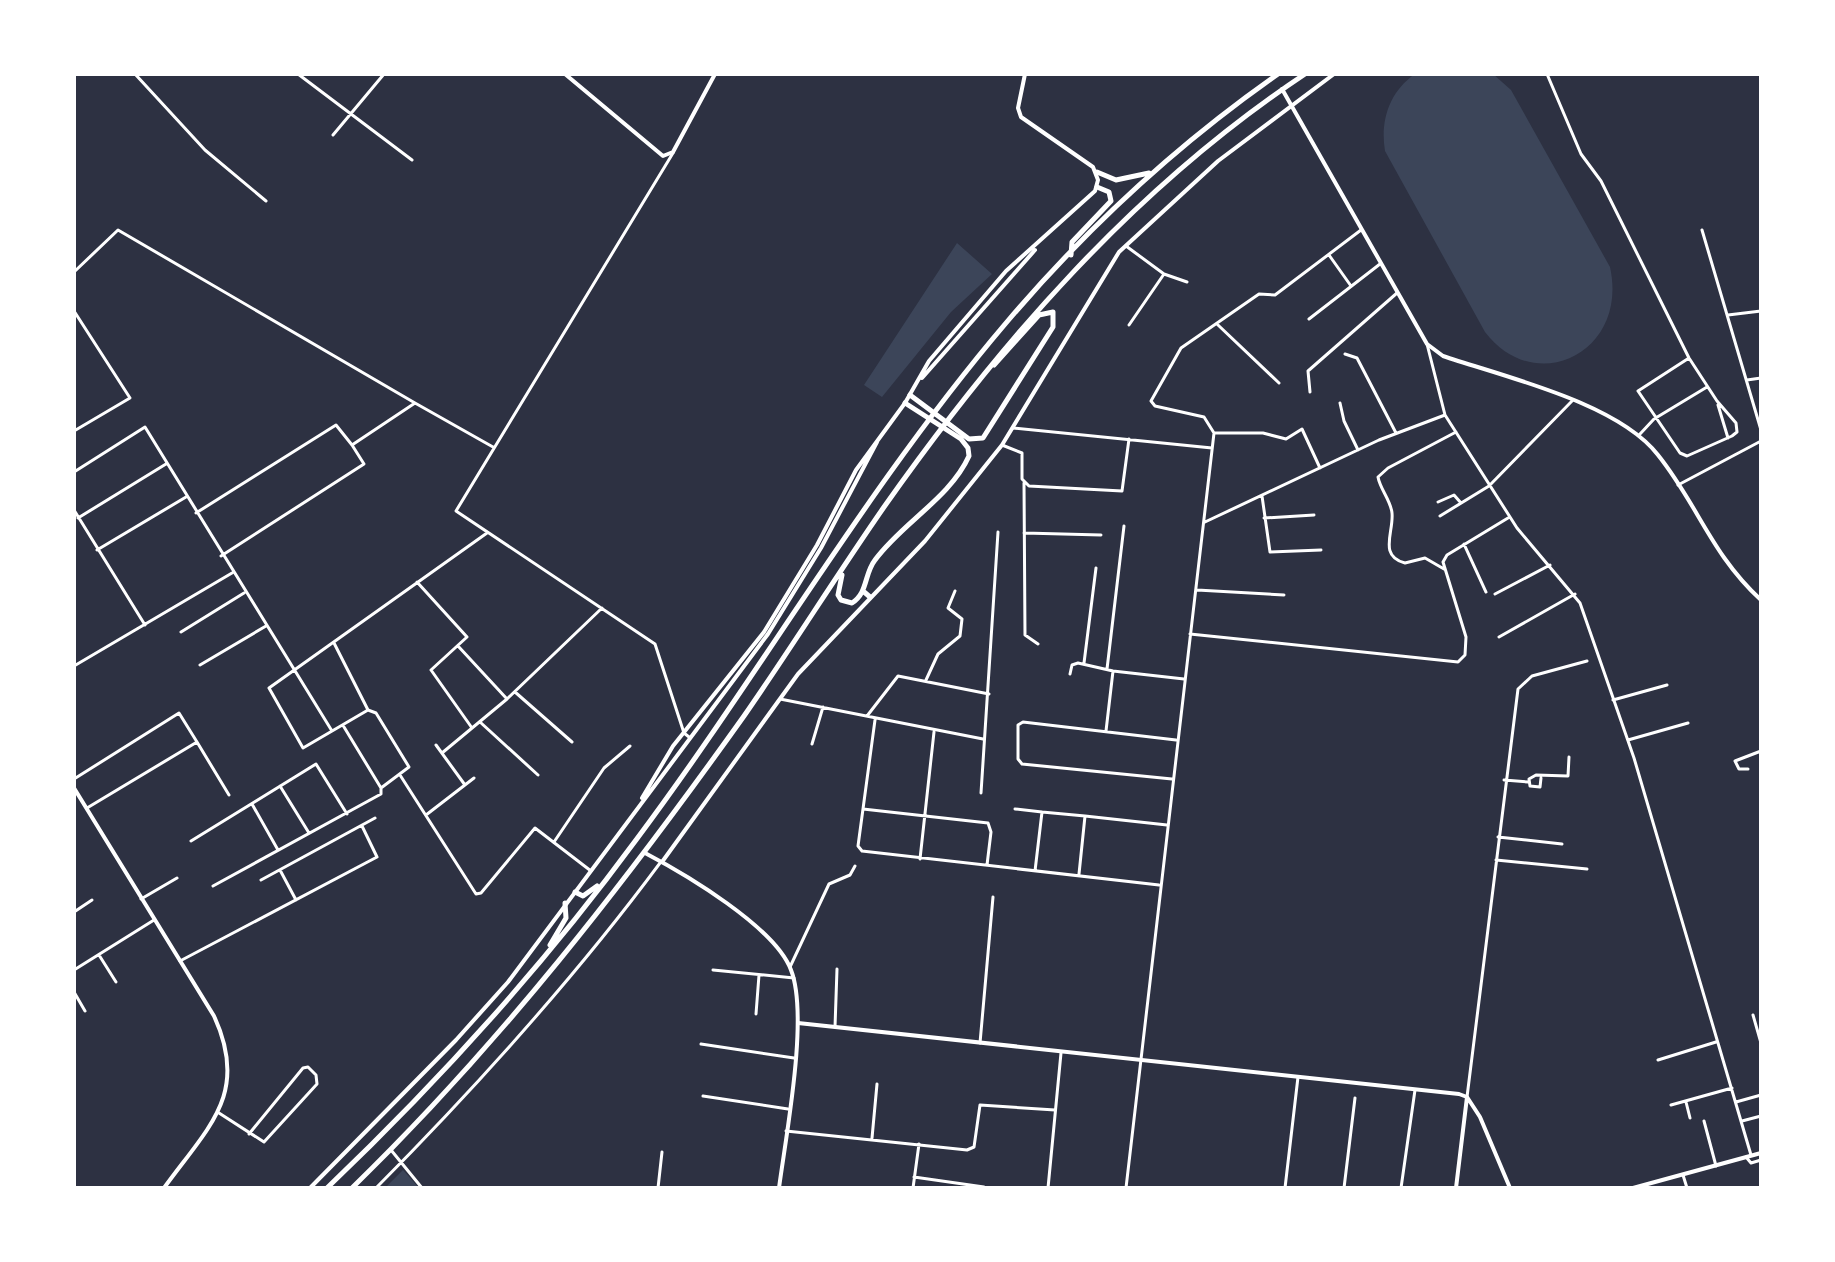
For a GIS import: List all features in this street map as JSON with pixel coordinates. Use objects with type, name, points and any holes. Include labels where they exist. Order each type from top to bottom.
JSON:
[{"type":"highway","points":[[327,1188],[438,1076],[540,963],[607,877],[939,407],[1007,321],[1154,171],[1278,74]]},
{"type":"highway","points":[[352,1188],[391,1150],[548,977],[645,853],[883,509],[977,382],[1080,262],[1130,214],[1282,89],[1305,74]]},
{"type":"highway","points":[[1097,172],[1116,180],[1154,171]]},
{"type":"highway","points":[[1071,255],[1072,242],[1111,201],[1109,192],[1097,187]]},
{"type":"highway","points":[[910,395],[919,407],[960,436],[974,441],[988,432],[1039,344],[1053,327],[1053,312],[1039,315],[977,382]]},
{"type":"highway","points":[[905,403],[919,407]]},
{"type":"highway","points":[[845,567],[838,590],[841,600],[852,603],[863,591],[875,559],[967,461],[968,448],[960,436]]},
{"type":"highway","points":[[863,591],[870,597]]},
{"type":"highway","points":[[575,892],[586,895],[607,877]]},
{"type":"highway","points":[[540,963],[566,918],[565,903]]},
{"type":"street","points":[[135,74],[205,150],[266,201]]},
{"type":"street","points":[[298,74],[412,160]]},
{"type":"street","points":[[333,135],[384,74]]},
{"type":"street","points":[[565,74],[660,154],[673,152]]},
{"type":"street","points":[[689,737],[684,733],[655,644],[456,511],[673,152],[715,74]]},
{"type":"street","points":[[310,1188],[465,1031],[508,982],[641,800],[760,646],[819,546],[856,470],[915,385],[1050,233],[1097,187],[1097,172],[1021,117],[1018,108],[1025,74]]},
{"type":"street","points":[[376,1188],[485,1076],[584,964],[798,674],[947,516],[1002,445],[1102,276],[1126,246],[1218,161],[1334,74]]},
{"type":"street","points":[[1547,74],[1581,154],[1601,181],[1689,358],[1738,429],[1728,438],[1683,455],[1654,419],[1638,395],[1638,389],[1689,358]]},
{"type":"street","points":[[1282,89],[1427,344],[1445,415],[1509,517],[1575,594],[1628,740],[1732,1088],[1749,1157],[1751,1163],[1761,1160]]},
{"type":"street","points":[[74,272],[118,230],[493,447]]},
{"type":"street","points":[[1126,1188],[1214,433],[1204,417],[1151,403],[1179,351],[1259,294],[1275,295],[1361,230]]},
{"type":"street","points":[[1702,230],[1761,430]]},
{"type":"street","points":[[1126,246],[1164,274],[1187,282]]},
{"type":"street","points":[[1329,255],[1351,286]]},
{"type":"street","points":[[1309,319],[1380,264]]},
{"type":"street","points":[[1129,325],[1164,274]]},
{"type":"street","points":[[1310,392],[1308,371],[1397,293]]},
{"type":"street","points":[[74,311],[130,398],[74,431]]},
{"type":"street","points":[[1728,315],[1761,311]]},
{"type":"street","points":[[1218,325],[1279,383]]},
{"type":"street","points":[[1427,344],[1443,356],[1608,415],[1640,434],[1658,454],[1726,564],[1761,600]]},
{"type":"street","points":[[1345,354],[1357,358],[1396,433]]},
{"type":"street","points":[[1747,380],[1761,378]]},
{"type":"street","points":[[1640,434],[1654,419],[1707,387]]},
{"type":"street","points":[[1440,516],[1489,486],[1572,401]]},
{"type":"street","points":[[1717,401],[1728,438]]},
{"type":"street","points":[[352,445],[415,403]]},
{"type":"street","points":[[1340,403],[1358,450]]},
{"type":"street","points":[[1205,522],[1396,433],[1445,415]]},
{"type":"street","points":[[196,513],[336,425],[364,464],[221,556]]},
{"type":"street","points":[[74,472],[145,427],[221,556],[332,731]]},
{"type":"street","points":[[1013,428],[1213,448]]},
{"type":"street","points":[[1214,433],[1263,433],[1286,439],[1302,429],[1320,468]]},
{"type":"street","points":[[1444,569],[1425,558],[1405,563],[1394,558],[1387,542],[1392,510],[1378,477],[1388,468],[1456,432]]},
{"type":"street","points":[[1024,483],[1122,491],[1129,439]]},
{"type":"street","points":[[1678,485],[1761,441]]},
{"type":"street","points":[[1002,445],[1022,453],[1025,635],[1038,644]]},
{"type":"street","points":[[78,518],[166,464]]},
{"type":"street","points":[[1438,502],[1454,495],[1461,503]]},
{"type":"street","points":[[1262,496],[1270,552],[1321,550]]},
{"type":"street","points":[[97,550],[186,497]]},
{"type":"street","points":[[74,510],[145,625]]},
{"type":"street","points":[[1264,518],[1314,515]]},
{"type":"street","points":[[1190,634],[1458,662],[1465,655],[1466,637],[1444,569],[1447,555],[1509,517]]},
{"type":"street","points":[[1106,731],[1124,526]]},
{"type":"street","points":[[981,793],[998,532]]},
{"type":"street","points":[[368,710],[306,747],[300,746],[269,690],[271,684],[294,671],[487,533]]},
{"type":"street","points":[[1024,533],[1101,535]]},
{"type":"street","points":[[1464,544],[1486,592]]},
{"type":"street","points":[[641,800],[684,733],[764,632],[819,546]]},
{"type":"street","points":[[1495,594],[1550,565]]},
{"type":"street","points":[[1084,663],[1096,568]]},
{"type":"street","points":[[74,666],[232,573]]},
{"type":"street","points":[[417,582],[467,637],[431,670],[472,728]]},
{"type":"street","points":[[1197,590],[1284,595]]},
{"type":"street","points":[[926,680],[938,654],[960,636],[962,619],[948,608],[955,591]]},
{"type":"street","points":[[181,632],[244,593]]},
{"type":"street","points":[[1499,637],[1575,594]]},
{"type":"street","points":[[442,753],[515,692],[603,607]]},
{"type":"street","points":[[200,665],[266,626]]},
{"type":"street","points":[[334,643],[368,710],[376,713],[409,764],[400,775],[381,788]]},
{"type":"street","points":[[458,646],[507,699]]},
{"type":"street","points":[[1456,1188],[1504,780],[1518,689],[1532,676],[1587,661]]},
{"type":"street","points":[[1070,674],[1073,664],[1084,663],[1110,670],[1184,679]]},
{"type":"street","points":[[867,716],[898,676],[989,694]]},
{"type":"street","points":[[1613,700],[1667,685]]},
{"type":"street","points":[[515,692],[572,742]]},
{"type":"street","points":[[780,699],[934,732],[983,739]]},
{"type":"street","points":[[812,744],[823,707]]},
{"type":"street","points":[[74,779],[179,713],[229,795]]},
{"type":"street","points":[[875,720],[858,846],[862,851],[1159,885]]},
{"type":"street","points":[[480,722],[538,775]]},
{"type":"street","points":[[1172,779],[1024,765],[1018,759],[1019,722],[1176,740]]},
{"type":"street","points":[[1628,740],[1688,723]]},
{"type":"street","points":[[213,886],[381,794],[381,788],[343,725]]},
{"type":"street","points":[[920,859],[934,732]]},
{"type":"street","points":[[87,808],[197,742]]},
{"type":"street","points":[[436,745],[465,785]]},
{"type":"street","points":[[554,842],[604,768],[630,746]]},
{"type":"street","points":[[1748,769],[1739,769],[1735,761],[1761,751]]},
{"type":"street","points":[[1504,780],[1528,782],[1534,776],[1568,776],[1569,757]]},
{"type":"street","points":[[191,841],[316,764],[347,814]]},
{"type":"street","points":[[400,775],[479,894],[533,829],[538,829],[591,871]]},
{"type":"street","points":[[426,815],[474,778]]},
{"type":"street","points":[[1528,782],[1532,788],[1538,788],[1541,778]]},
{"type":"street","points":[[280,786],[309,833]]},
{"type":"street","points":[[74,788],[214,1016],[229,1054],[229,1085],[219,1113],[164,1188]]},
{"type":"street","points":[[252,804],[278,850]]},
{"type":"street","points":[[863,809],[988,823],[991,832],[987,865]]},
{"type":"street","points":[[1015,809],[1167,825]]},
{"type":"street","points":[[1035,871],[1042,812]]},
{"type":"street","points":[[1079,875],[1085,816]]},
{"type":"street","points":[[261,880],[375,818]]},
{"type":"street","points":[[180,961],[377,857],[362,826]]},
{"type":"street","points":[[1498,837],[1562,844]]},
{"type":"street","points":[[645,853],[758,929],[790,967],[794,978],[798,1023],[779,1188]]},
{"type":"street","points":[[1496,860],[1587,869]]},
{"type":"street","points":[[790,967],[829,884],[850,875],[855,866]]},
{"type":"street","points":[[280,870],[296,900]]},
{"type":"street","points":[[141,899],[177,878]]},
{"type":"street","points":[[980,1043],[993,897]]},
{"type":"street","points":[[74,912],[92,900]]},
{"type":"street","points":[[74,970],[154,920]]},
{"type":"street","points":[[99,954],[116,982]]},
{"type":"street","points":[[835,1027],[837,969]]},
{"type":"street","points":[[713,970],[794,978]]},
{"type":"street","points":[[756,1014],[759,975]]},
{"type":"street","points":[[74,992],[76,1001],[85,1011]]},
{"type":"street","points":[[1753,1015],[1761,1043]]},
{"type":"street","points":[[798,1023],[1467,1097],[1480,1117],[1510,1188]]},
{"type":"street","points":[[1658,1060],[1717,1042]]},
{"type":"street","points":[[701,1044],[794,1058]]},
{"type":"street","points":[[1048,1188],[1061,1053]]},
{"type":"street","points":[[219,1113],[249,1134],[260,1141],[267,1140],[317,1084],[316,1075],[308,1067],[301,1069],[249,1134]]},
{"type":"street","points":[[1285,1188],[1298,1077]]},
{"type":"street","points":[[872,1138],[877,1084]]},
{"type":"street","points":[[1671,1105],[1732,1088]]},
{"type":"street","points":[[1401,1188],[1415,1090]]},
{"type":"street","points":[[1736,1102],[1761,1095]]},
{"type":"street","points":[[703,1096],[788,1109]]},
{"type":"street","points":[[1344,1188],[1355,1098]]},
{"type":"street","points":[[1686,1101],[1690,1118]]},
{"type":"street","points":[[786,1131],[971,1150],[980,1105],[1055,1110]]},
{"type":"street","points":[[1741,1121],[1761,1116]]},
{"type":"street","points":[[1704,1121],[1716,1166]]},
{"type":"street","points":[[913,1188],[919,1143]]},
{"type":"street","points":[[391,1150],[422,1188]]},
{"type":"street","points":[[658,1188],[662,1152]]},
{"type":"street","points":[[1633,1188],[1761,1153]]},
{"type":"street","points":[[1683,1175],[1687,1188]]},
{"type":"street","points":[[914,1177],[984,1187]]},
{"type":"shaded area","points":[[1415,74],[1493,74],[1511,90],[1610,267],[1612,297],[1606,323],[1592,343],[1573,356],[1552,363],[1528,362],[1506,352],[1485,332],[1385,151],[1384,129],[1388,108],[1399,89]]},
{"type":"shaded area","points":[[957,243],[992,274],[951,312],[882,397],[864,385]]},
{"type":"shaded area","points":[[403,1170],[419,1188],[385,1188]]}]
